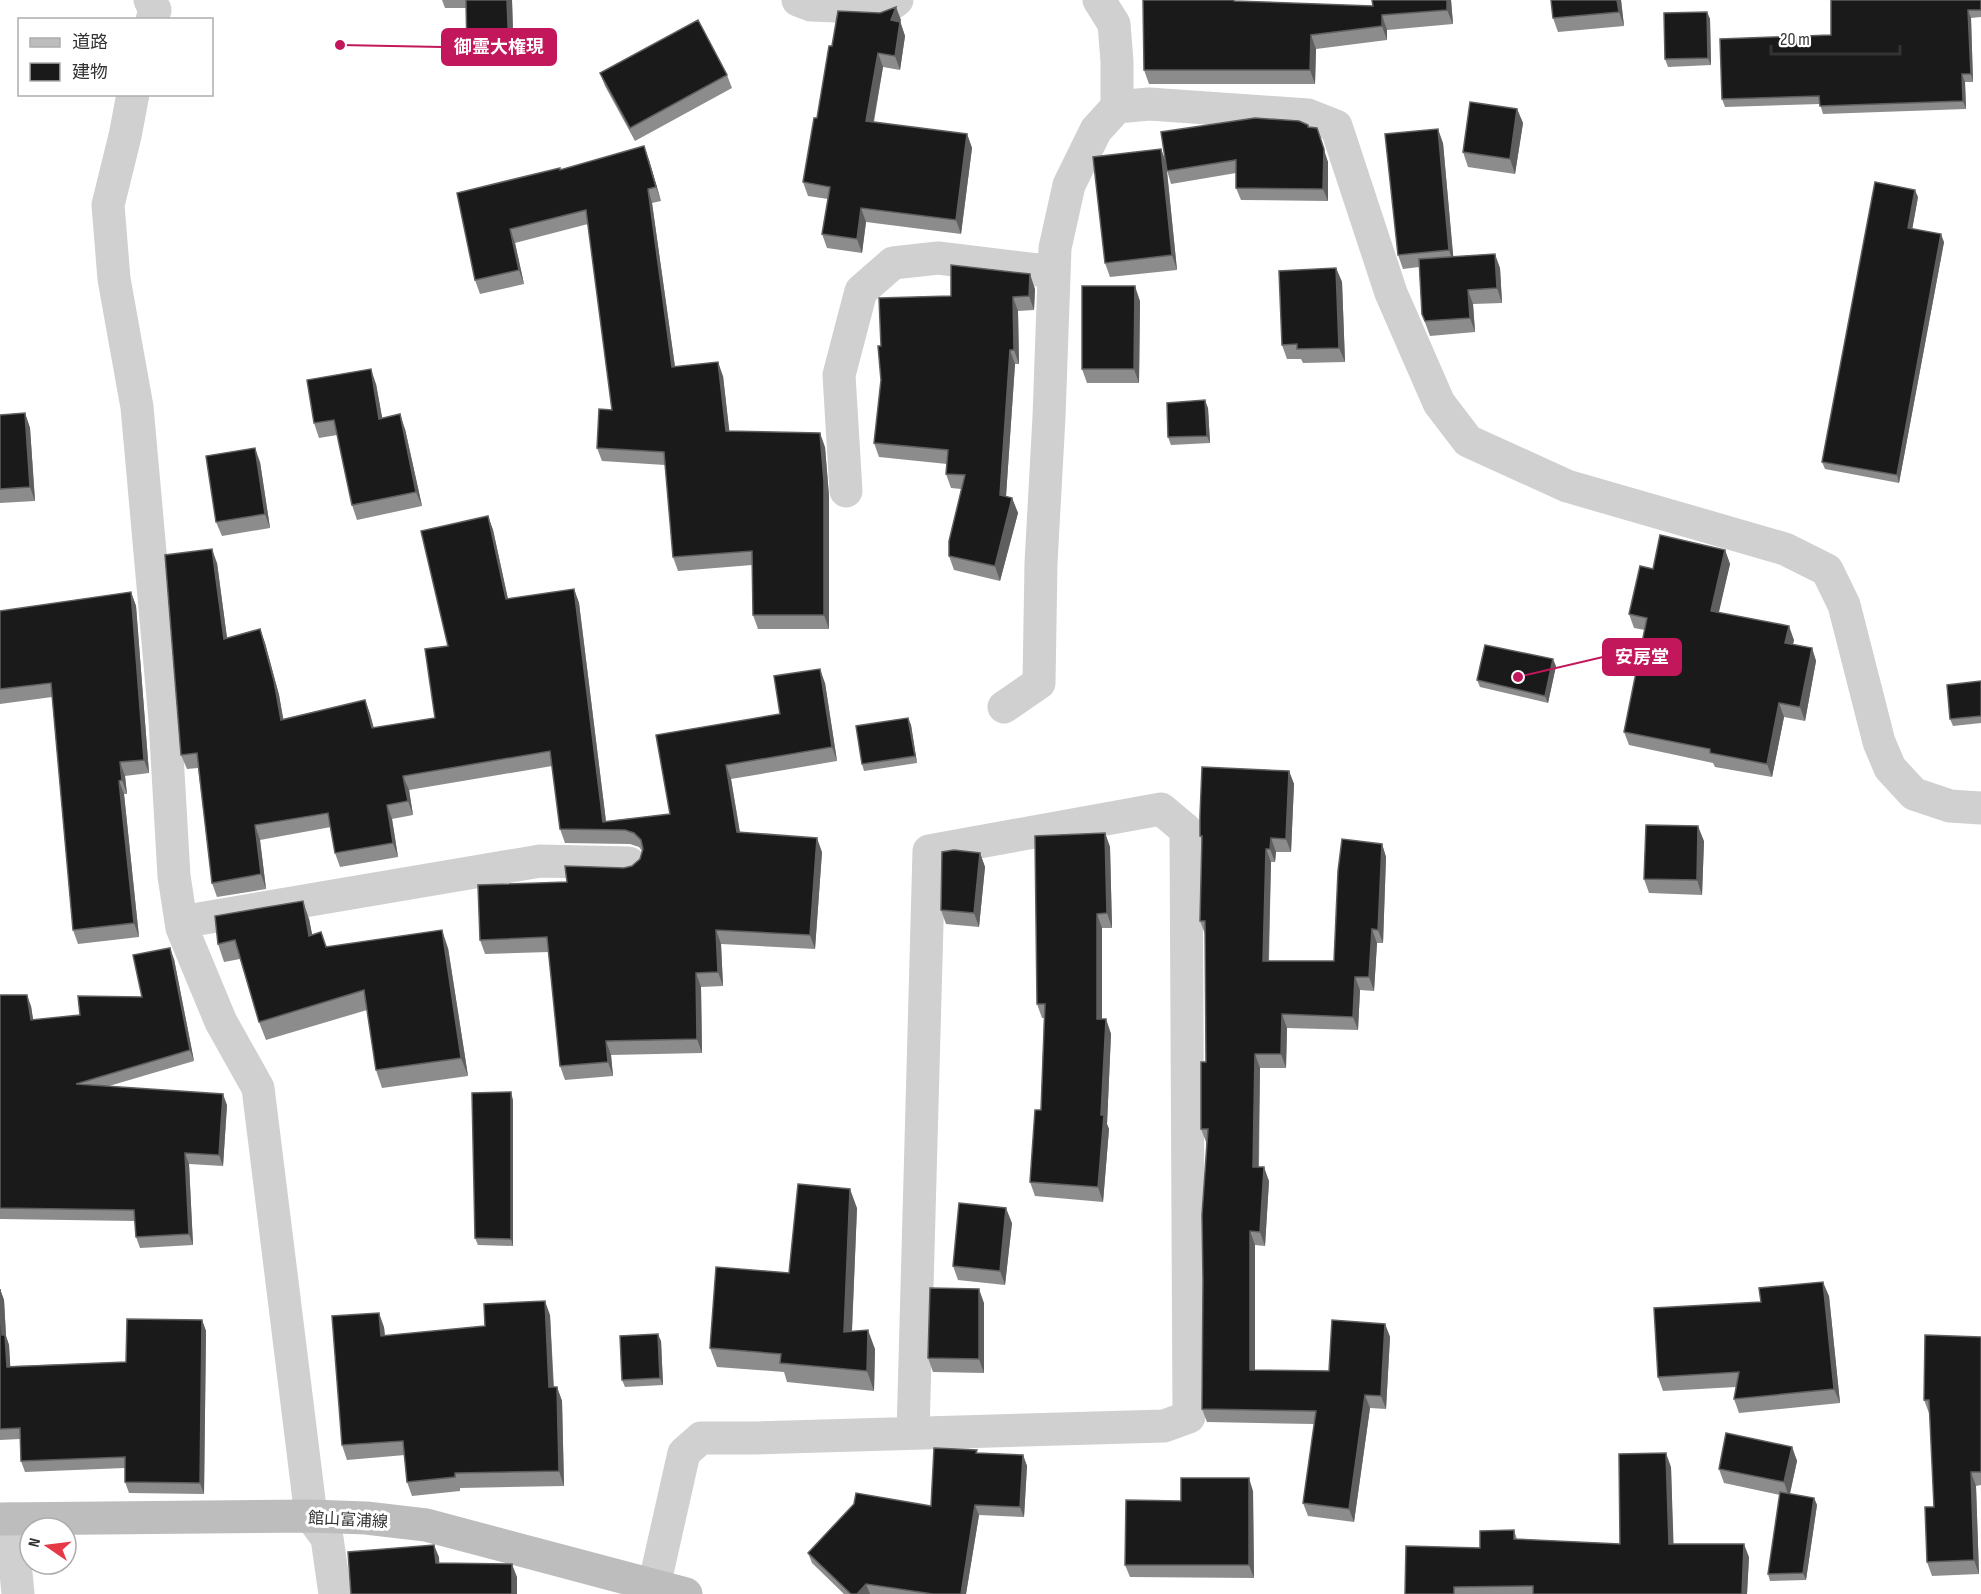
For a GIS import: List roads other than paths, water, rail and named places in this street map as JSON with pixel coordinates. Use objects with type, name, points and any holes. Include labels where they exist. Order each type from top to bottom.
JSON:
[{"type":"main road","name":"館山富浦線","points":[[6,1519],[310,1516],[366,1518],[426,1526],[686,1594]]},
{"type":"street","points":[[150,0],[155,10],[153,18]]},
{"type":"street","points":[[798,0],[811,5],[886,8],[897,0]]},
{"type":"street","points":[[1005,707],[1039,683],[1041,563],[1050,417],[1055,248],[1069,185],[1096,130],[1117,107],[1118,61],[1114,24],[1098,0]]},
{"type":"street","points":[[133,96],[108,205],[114,279],[137,407],[165,720],[174,876],[182,928],[221,1022],[258,1088],[310,1516],[327,1538],[335,1594]]},
{"type":"street","points":[[1117,107],[1149,104],[1308,115],[1336,126],[1392,293],[1439,403],[1468,441],[1567,486],[1785,549],[1827,570],[1844,605],[1879,742],[1890,768],[1914,794],[1950,807],[1981,808]]},
{"type":"street","points":[[846,491],[839,375],[861,291],[893,263],[938,258],[1054,272]]},
{"type":"street","points":[[654,1586],[684,1454],[701,1438],[913,1433],[1164,1426],[1189,1417],[1186,830],[1161,808],[929,851],[913,1433]]},
{"type":"street","points":[[182,922],[540,861],[629,863]]},
{"type":"street","points":[[6,1519],[18,1594]]},
{"type":"place","name":"御霊大権現","points":[[340,45]]},
{"type":"place","name":"安房堂","points":[[1518,677]]}]
